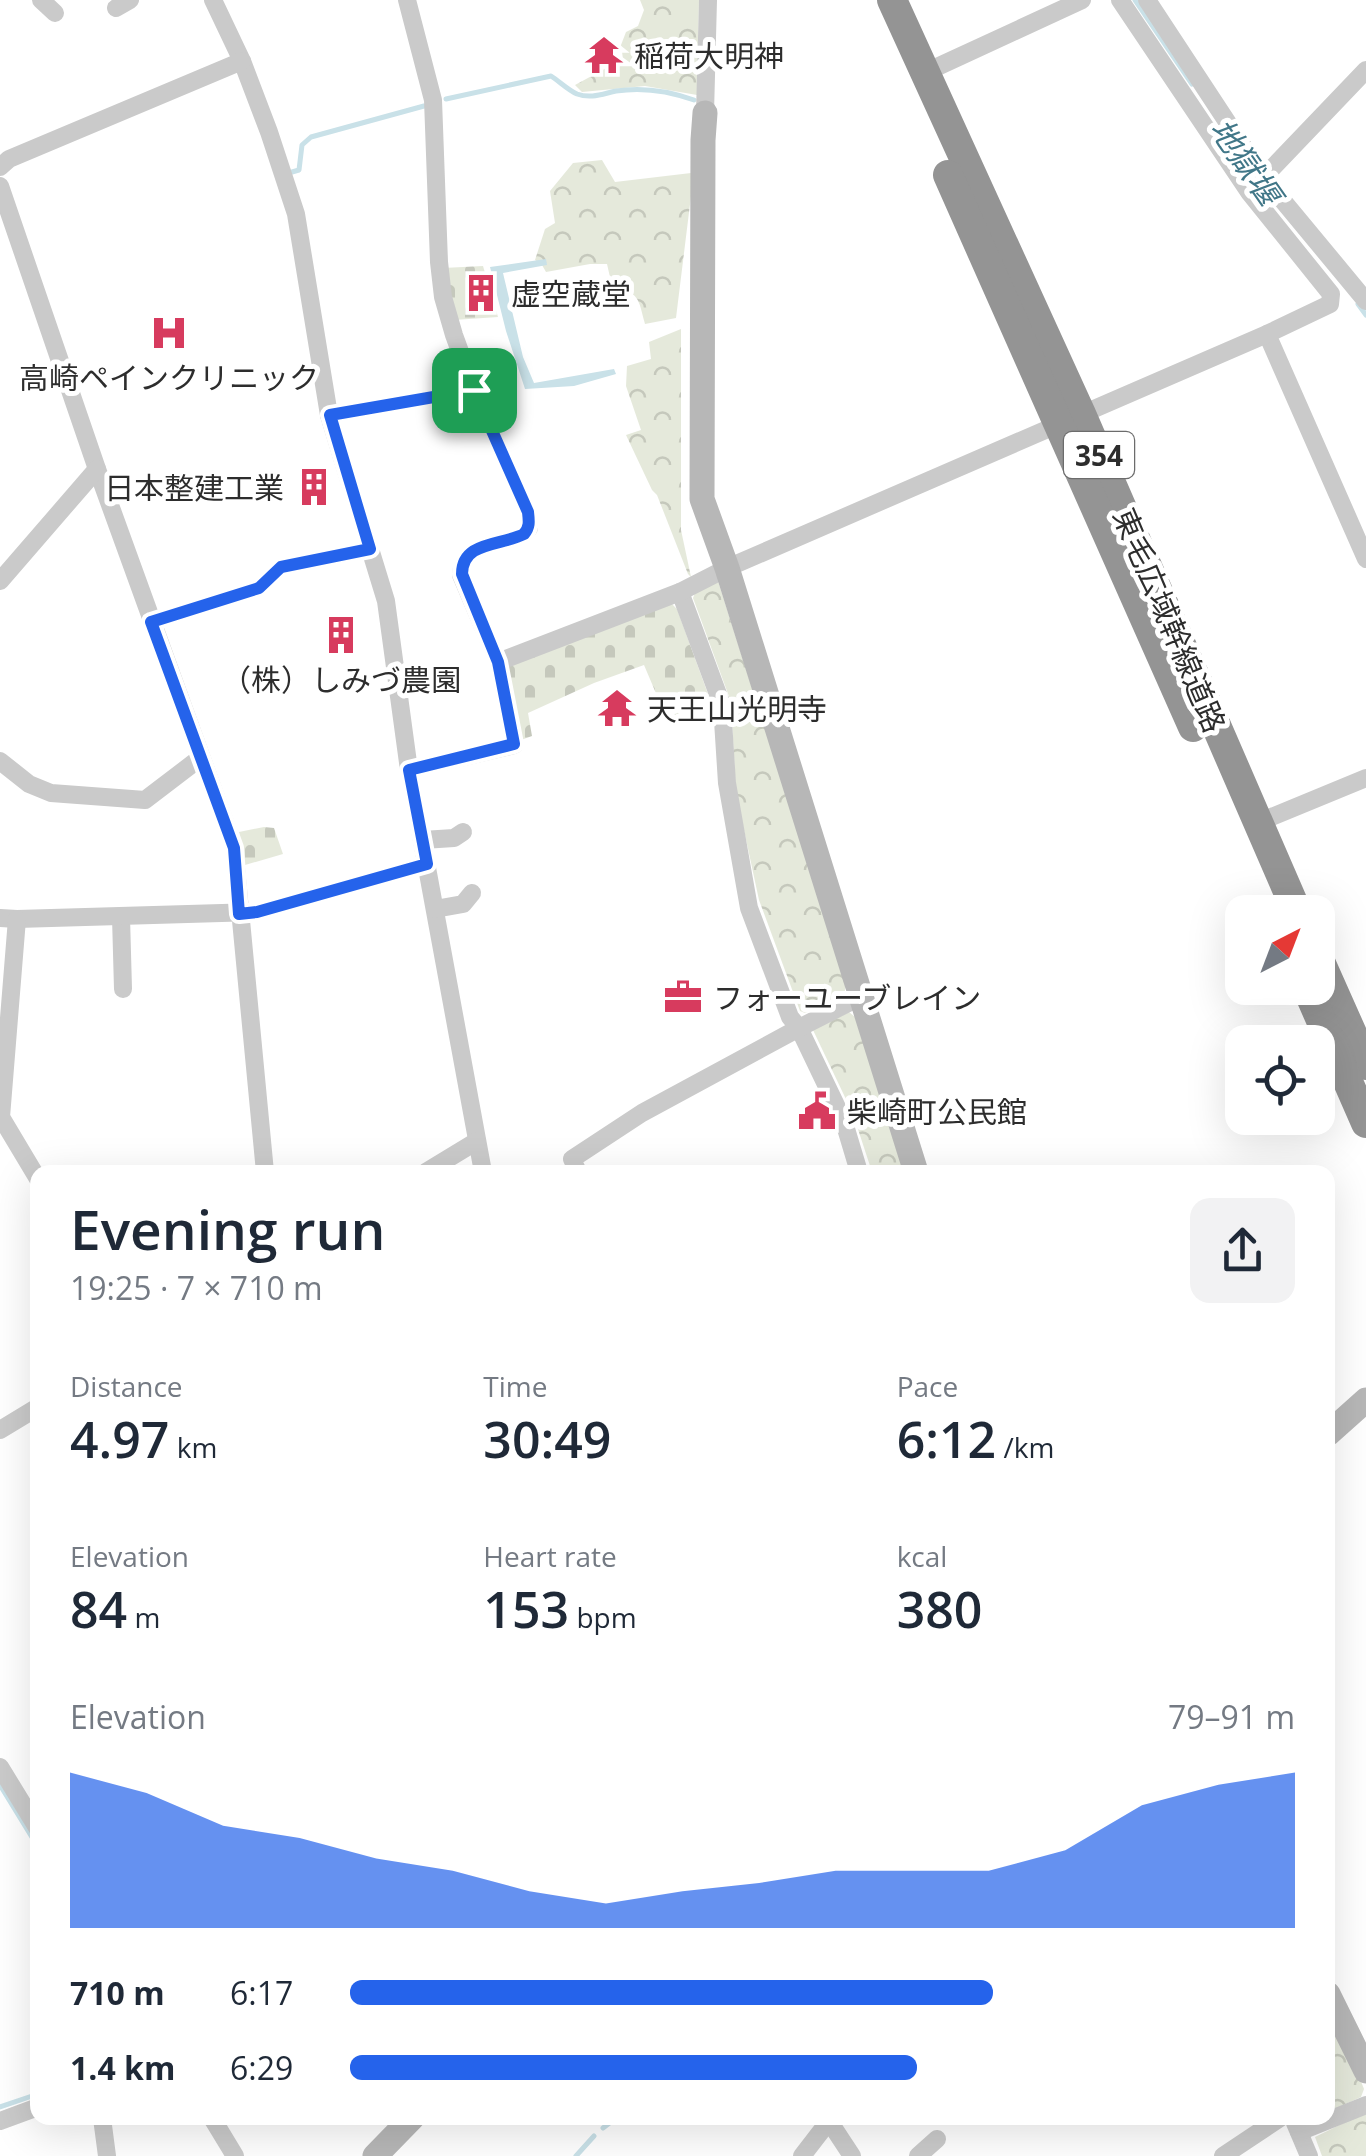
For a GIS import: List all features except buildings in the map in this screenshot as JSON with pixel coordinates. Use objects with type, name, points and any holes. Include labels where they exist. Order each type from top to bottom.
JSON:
[{"type":"highway","name":"東毛広域幹線道路","points":[[870,0],[1071,419],[1290,895]]},
{"type":"highway","name":"東毛広域幹線道路","points":[[892,0],[1071,419],[1267,895]]},
{"type":"highway","points":[[1335,995],[1366,1065]]},
{"type":"highway","points":[[1314,1005],[1366,1123]]},
{"type":"street","points":[[214,0],[242,61],[296,214],[330,415],[386,601],[409,770],[482,1165]]},
{"type":"street","points":[[407,0],[433,100],[443,297],[474,390],[529,521],[524,534],[476,549],[466,554],[462,564],[462,574],[498,662],[514,744],[409,770]]},
{"type":"street","points":[[708,0],[703,140],[702,499],[914,1165]]},
{"type":"street","points":[[924,73],[1082,0]]},
{"type":"street","points":[[498,662],[680,592],[1330,304],[1331,294],[1249,192],[1120,0]]},
{"type":"street","points":[[1146,0],[1264,178],[1366,301]]},
{"type":"street","points":[[0,167],[8,159],[242,61]]},
{"type":"street","points":[[1249,192],[1366,70]]},
{"type":"street","points":[[0,186],[234,848],[263,1165]]},
{"type":"street","points":[[1267,334],[1366,559]]},
{"type":"street","points":[[330,415],[474,390]]},
{"type":"street","points":[[0,581],[97,468]]},
{"type":"street","points":[[151,622],[259,588],[281,567],[370,549]]},
{"type":"street","points":[[680,592],[722,705],[727,783],[749,908],[790,1017],[844,1122],[857,1165]]},
{"type":"street","points":[[0,761],[29,784],[51,793],[145,800],[200,758]]},
{"type":"street","points":[[1258,824],[1366,778]]},
{"type":"street","points":[[422,840],[454,838],[463,832]]},
{"type":"street","points":[[30,1166],[1,1118],[8,918],[257,912],[427,864]]},
{"type":"street","points":[[436,909],[463,904],[472,893]]},
{"type":"street","points":[[122,916],[124,989]]},
{"type":"street","points":[[575,1165],[572,1159],[642,1113],[860,997]]},
{"type":"street","points":[[438,1165],[477,1141]]},
{"type":"street","points":[[1335,1428],[1366,1400]]},
{"type":"street","points":[[0,1430],[30,1412]]},
{"type":"street","points":[[0,1766],[30,1816]]},
{"type":"street","points":[[1335,2004],[1360,2042],[1366,2070]]},
{"type":"street","points":[[1335,2113],[1366,2104]]},
{"type":"street","points":[[0,2121],[30,2110]]},
{"type":"street","points":[[103,2125],[108,2156]]},
{"type":"street","points":[[216,2125],[235,2156]]},
{"type":"street","points":[[375,2156],[405,2125]]},
{"type":"street","points":[[802,2156],[824,2125]]},
{"type":"street","points":[[832,2125],[852,2156]]},
{"type":"street","points":[[1222,2156],[1269,2125]]},
{"type":"street","points":[[1296,2125],[1309,2156]]},
{"type":"street","points":[[918,2156],[936,2139]]},
{"type":"green space","points":[[640,0],[699,0],[697,95],[645,86],[582,92],[575,85],[623,59],[621,45],[626,32],[638,26],[644,10]]},
{"type":"green space","points":[[602,160],[615,182],[691,173],[676,318],[645,324],[636,298],[612,286],[607,264],[546,272],[535,260],[545,229],[555,223],[550,191],[573,163]]},
{"type":"green space","points":[[483,266],[498,317],[454,320],[443,268]]},
{"type":"green space","points":[[681,329],[681,530],[691,577],[657,495],[626,435],[641,430],[626,386],[627,366],[651,359],[649,342]]},
{"type":"green space","points":[[718,581],[846,983],[844,997],[805,1013],[800,1011],[759,900],[736,793],[731,702],[693,598],[695,593]]},
{"type":"green space","points":[[672,604],[712,705],[677,719],[658,698],[644,665],[528,713],[532,736],[521,740],[506,666]]},
{"type":"green space","points":[[274,828],[283,854],[245,865],[239,832]]},
{"type":"green space","points":[[849,1012],[855,1017],[903,1165],[870,1165],[853,1114],[813,1030]]},
{"type":"green space","points":[[1335,2022],[1364,2089],[1361,2097],[1335,2109]]},
{"type":"green space","points":[[1366,2112],[1366,2156],[1322,2156],[1315,2137]]},
{"type":"water","points":[[546,259],[547,265],[503,273],[523,357],[534,383],[614,369],[616,374],[574,386],[525,389],[490,267]]},
{"type":"waterway","name":"地獄堰","points":[[1135,0],[1192,84]]},
{"type":"waterway","points":[[446,99],[551,76],[582,95],[646,90],[694,100]]},
{"type":"waterway","points":[[292,172],[299,170],[302,145],[311,137],[424,106]]},
{"type":"waterway","name":"地獄堰","points":[[1358,304],[1366,315]]},
{"type":"waterway","points":[[0,1785],[30,1834]]},
{"type":"waterway","points":[[0,2107],[30,2097]]},
{"type":"waterway","points":[[603,2128],[607,2125]]},
{"type":"waterway","points":[[576,2156],[594,2136]]},
{"type":"place","name":"稲荷大明神","points":[[604,55]]},
{"type":"place","name":"虚空蔵堂","points":[[481,293]]},
{"type":"place","name":"高崎ペインクリニック","points":[[169,333]]},
{"type":"place","name":"日本整建工業","points":[[314,487]]},
{"type":"place","name":"（株）しみづ農園","points":[[341,635]]},
{"type":"place","name":"天王山光明寺","points":[[617,708]]},
{"type":"place","name":"フォーユーブレイン","points":[[683,997]]},
{"type":"place","name":"柴崎町公民館","points":[[817,1111]]},
{"type":"route","points":[[474,390],[528,512],[529,528],[524,534],[476,549],[466,554],[462,564],[462,574],[498,662],[514,744],[409,770],[427,864],[239,914],[234,848],[151,622],[259,588],[281,567],[370,549],[330,415],[474,390]]}]
